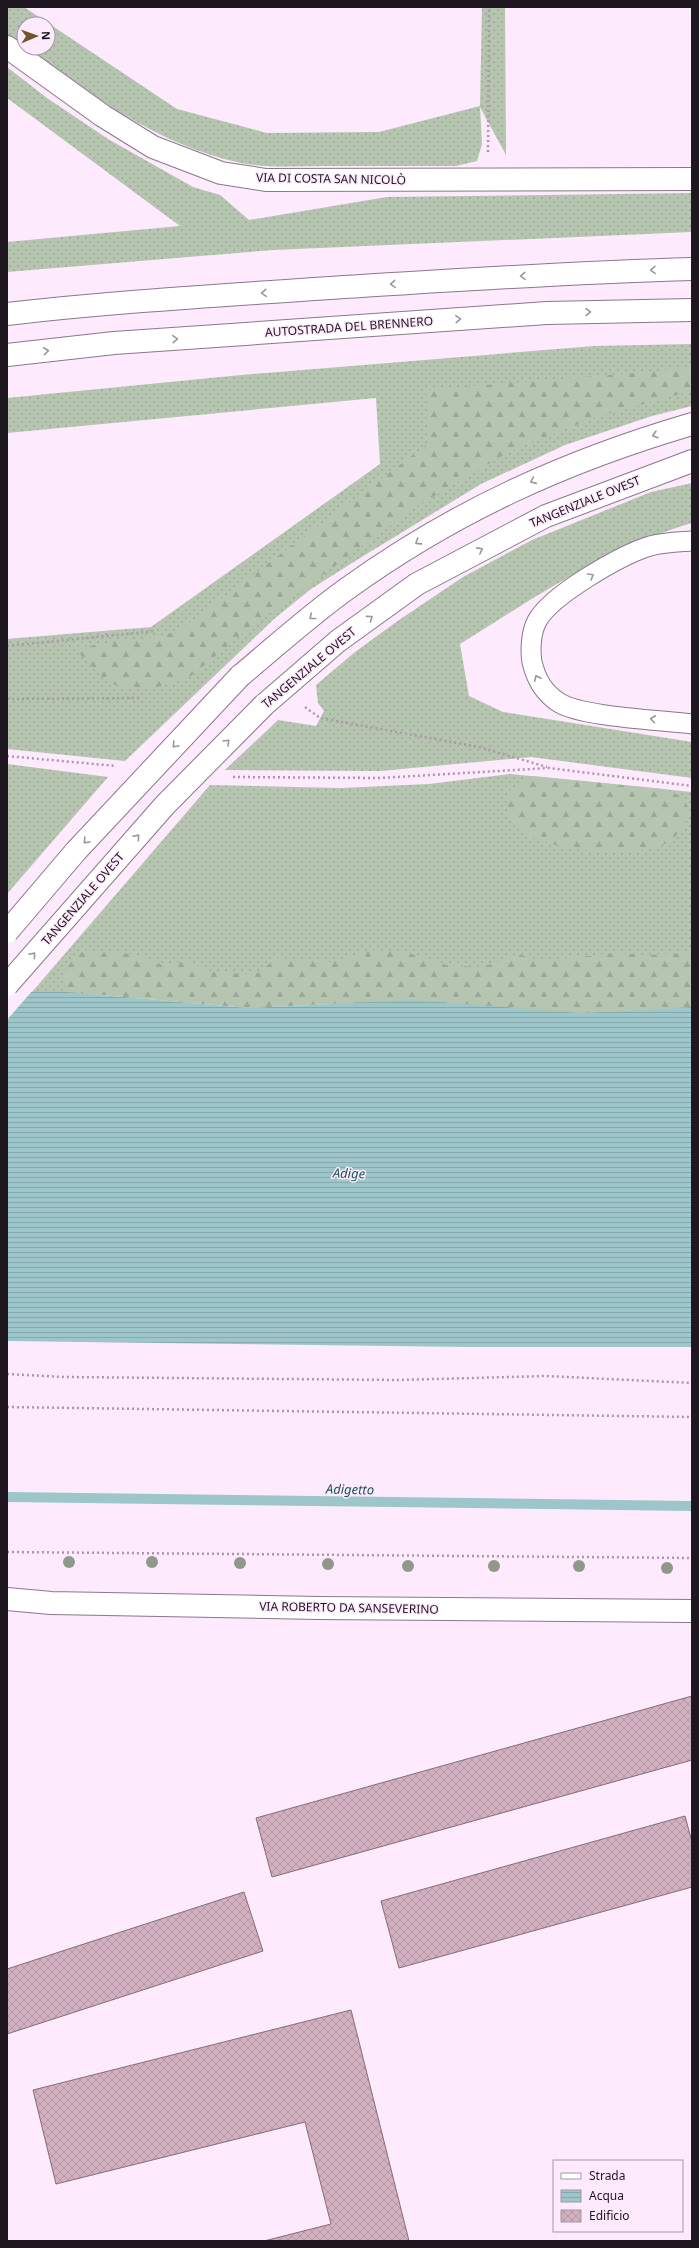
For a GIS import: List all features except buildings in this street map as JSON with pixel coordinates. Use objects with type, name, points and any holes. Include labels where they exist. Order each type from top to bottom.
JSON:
[{"type":"main road","name":"VIA DI COSTA SAN NICOLÒ","points":[[7,47],[103,116],[153,147],[221,173],[266,180],[692,179]]},
{"type":"main road","points":[[7,314],[104,303],[266,292],[586,272],[692,269]]},
{"type":"main road","name":"AUTOSTRADA DEL BRENNERO","points":[[7,355],[114,343],[547,313],[692,310]]},
{"type":"main road","points":[[7,932],[76,851],[240,676],[347,589],[436,530],[501,496],[571,464],[641,439],[692,424]]},
{"type":"main road","name":"TANGENZIALE OVEST","points":[[7,985],[165,805],[279,690],[338,641],[417,584],[546,516],[692,461]]},
{"type":"main road","name":"VIA ROBERTO DA SANSEVERINO","points":[[7,1599],[51,1603],[311,1608],[692,1611]]},
{"type":"lane","points":[[692,541],[667,542],[648,547],[620,559],[573,587],[547,607],[536,622],[532,640],[531,656],[535,674],[543,690],[558,702],[571,708],[692,724]]},
{"type":"path","points":[[487,179],[489,7]]},
{"type":"path","points":[[7,646],[155,631]]},
{"type":"path","points":[[279,690],[320,718],[479,746],[549,768],[692,786]]},
{"type":"path","points":[[7,699],[140,698]]},
{"type":"path","points":[[7,756],[123,767]]},
{"type":"path","points":[[228,777],[380,778],[549,768]]},
{"type":"path","points":[[7,1374],[64,1378],[384,1380],[546,1376],[692,1383]]},
{"type":"path","points":[[7,1407],[692,1417]]},
{"type":"path","points":[[7,1552],[692,1558]]},
{"type":"green space","points":[[7,7],[24,7],[38,16],[16,16],[16,43],[7,36]]},
{"type":"green space","points":[[482,7],[505,7],[506,155],[480,107],[482,144],[477,161],[456,166],[261,166],[241,163],[210,155],[151,129],[122,114],[35,56],[56,56],[56,28],[177,109],[267,133],[379,132],[480,106]]},
{"type":"green space","points":[[7,67],[47,98],[108,139],[193,187],[220,195],[249,220],[387,197],[692,193],[692,232],[273,250],[7,272],[7,242],[180,226],[7,98]]},
{"type":"green space","points":[[692,344],[692,406],[652,416],[565,445],[481,484],[352,563],[311,589],[274,619],[125,761],[7,749],[7,639],[151,627],[380,464],[376,398],[7,433],[7,398],[241,375],[594,346]]},
{"type":"green space","points":[[692,368],[692,391],[596,417],[507,453],[414,508],[247,630],[191,676],[165,685],[147,689],[123,688],[106,681],[74,648],[156,637],[178,631],[429,443],[426,390]]},
{"type":"green space","points":[[692,483],[692,523],[661,533],[630,546],[572,575],[460,644],[469,696],[503,712],[692,742],[692,778],[531,757],[380,771],[225,770],[278,720],[316,726],[324,711],[318,703],[316,685],[355,652],[463,577],[532,540],[651,492]]},
{"type":"green space","points":[[7,764],[108,777],[7,894]]},
{"type":"green space","points":[[510,774],[692,792],[692,1007],[580,1013],[32,992],[210,785],[340,788],[429,784]]},
{"type":"green space","points":[[533,776],[664,789],[683,797],[690,811],[684,825],[676,836],[668,842],[654,848],[612,852],[588,851],[564,847],[542,841],[525,833],[510,820],[507,808],[507,792]]},
{"type":"green space","points":[[85,950],[99,953],[114,951],[145,957],[162,965],[187,961],[210,971],[241,974],[258,973],[276,958],[332,962],[372,950],[408,953],[447,965],[475,967],[493,964],[518,954],[541,961],[615,953],[648,955],[689,953],[692,954],[692,1007],[580,1013],[411,1000],[248,1008],[67,992],[65,972],[70,963]]},
{"type":"water","name":"Adige","points":[[7,991],[67,992],[248,1008],[411,1000],[580,1013],[692,1007],[692,1347],[468,1347],[7,1341]]},
{"type":"pier","points":[[7,989],[33,990],[7,1020]]},
{"type":"waterway","name":"Adigetto","points":[[7,1497],[692,1506]]}]
